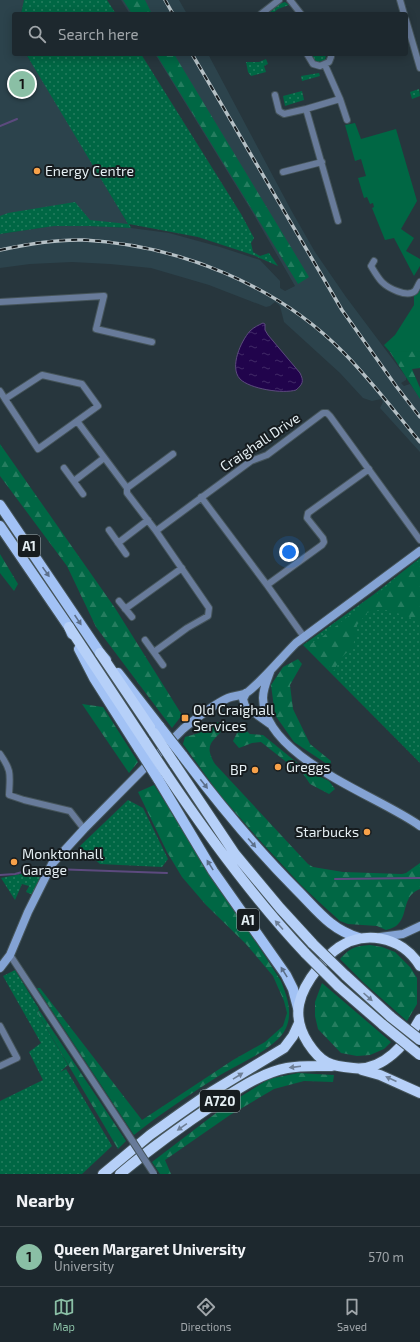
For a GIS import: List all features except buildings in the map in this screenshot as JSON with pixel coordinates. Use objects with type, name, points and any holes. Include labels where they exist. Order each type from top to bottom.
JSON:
[{"type":"highway","name":"A1","points":[[69,627],[162,776],[261,904],[306,954],[338,986],[382,1025],[420,1055]]},
{"type":"highway","name":"A1","points":[[100,653],[157,730],[174,764],[235,854],[280,908],[313,944],[345,975],[420,1040]]},
{"type":"highway","points":[[420,966],[408,951],[398,944],[380,937],[359,938],[335,950],[325,959],[303,989],[298,1008],[299,1023],[303,1035],[312,1049],[322,1059],[334,1066],[360,1069],[380,1075],[420,1093]]},
{"type":"highway","points":[[360,1069],[378,1064],[395,1052],[420,1019]]},
{"type":"highway","name":"A720","points":[[103,1174],[150,1135],[183,1111],[284,1048],[293,1036],[299,1023]]},
{"type":"highway","name":"A720","points":[[120,1174],[177,1130],[244,1086],[262,1076],[287,1068],[301,1066],[334,1066]]},
{"type":"main road","name":"A1","points":[[0,505],[100,653]]},
{"type":"main road","name":"A1","points":[[0,526],[69,627]]},
{"type":"main road","points":[[243,703],[243,699],[248,692],[304,637],[420,551]]},
{"type":"main road","points":[[251,711],[258,710],[260,708],[270,671]]},
{"type":"main road","points":[[0,968],[10,955],[28,912],[51,865],[84,828],[183,729],[201,715],[229,698],[256,691],[261,694],[265,711],[271,724],[288,745],[313,765],[420,826]]},
{"type":"main road","points":[[221,702],[235,701],[243,703],[244,706],[271,724]]},
{"type":"main road","name":"A1","points":[[157,730],[182,755],[222,808],[268,862],[331,924],[348,934],[359,938]]},
{"type":"main road","name":"A1","points":[[162,776],[213,870],[286,975],[293,989],[298,1008]]},
{"type":"main road","points":[[380,937],[403,934],[420,926]]},
{"type":"street","points":[[263,12],[278,0]]},
{"type":"street","points":[[290,0],[299,12]]},
{"type":"street","points":[[400,0],[403,12]]},
{"type":"street","points":[[408,27],[420,68]]},
{"type":"street","points":[[308,56],[313,64],[320,66],[325,65],[331,60],[330,56]]},
{"type":"street","points":[[325,65],[340,99],[347,120]]},
{"type":"street","points":[[275,95],[278,108],[284,114],[340,99]]},
{"type":"street","points":[[306,109],[338,220]]},
{"type":"street","points":[[284,172],[322,162]]},
{"type":"street","points":[[370,265],[383,284],[405,293],[408,294],[414,291],[420,282]]},
{"type":"street","points":[[0,302],[104,296],[96,329],[152,342]]},
{"type":"street","points":[[0,391],[5,399],[38,449],[98,406],[82,384],[42,375],[5,399]]},
{"type":"street","name":"Craighall Drive","points":[[156,531],[251,462],[267,455],[323,413],[327,413],[420,540]]},
{"type":"street","points":[[77,421],[127,488],[127,493],[156,531],[209,608],[208,616],[187,628],[154,652]]},
{"type":"street","points":[[127,488],[173,454]]},
{"type":"street","points":[[74,481],[104,458]]},
{"type":"street","points":[[64,468],[83,494]]},
{"type":"street","points":[[267,586],[324,542],[323,538],[307,518],[308,513],[368,469]]},
{"type":"street","points":[[201,498],[304,637]]},
{"type":"street","points":[[118,543],[148,520]]},
{"type":"street","points":[[109,530],[126,554]]},
{"type":"street","points":[[126,609],[182,568]]},
{"type":"street","points":[[119,601],[132,617]]},
{"type":"street","points":[[145,640],[163,665]]},
{"type":"street","points":[[0,754],[9,767],[9,795],[70,811],[84,828]]},
{"type":"street","points":[[10,955],[154,1174]]},
{"type":"street","points":[[0,1026],[17,1058],[0,1066]]},
{"type":"shaded area","points":[[0,0],[24,0],[21,12],[12,12],[12,56],[27,56],[128,224],[40,222],[0,229]]},
{"type":"shaded area","points":[[121,0],[179,0],[186,12],[129,12]]},
{"type":"shaded area","points":[[156,56],[209,56],[315,252],[346,297],[406,377],[406,380],[401,383],[404,386],[410,384],[420,398],[420,452],[380,408],[383,402],[381,399],[372,401],[363,398],[340,373],[284,322],[280,306],[275,302],[266,307],[209,285],[151,268],[72,262],[30,264],[0,268],[0,234],[53,226],[131,228],[169,233],[260,260],[280,281],[280,288],[285,291],[295,286],[254,215]]},
{"type":"green space","points":[[24,0],[107,0],[115,12],[21,12]]},
{"type":"green space","points":[[123,0],[145,0],[151,12],[131,12]]},
{"type":"green space","points":[[285,2],[289,5],[274,12],[268,12],[279,4]]},
{"type":"green space","points":[[27,56],[142,56],[241,214],[254,238],[251,243],[253,252],[260,256],[269,253],[278,266],[253,255],[198,237],[129,224],[131,228],[54,226],[0,234],[0,216],[8,213],[75,202],[90,220],[128,224]]},
{"type":"green space","points":[[157,56],[175,56],[309,277],[298,284]]},
{"type":"green space","points":[[312,56],[326,56],[325,61],[316,62]]},
{"type":"green space","points":[[266,59],[268,64],[264,66],[266,72],[251,76],[248,72],[246,62],[259,62]]},
{"type":"green space","points":[[319,73],[320,76],[302,81],[301,76]]},
{"type":"green space","points":[[419,89],[420,96],[412,99],[410,92]]},
{"type":"green space","points":[[302,91],[304,100],[285,106],[283,96]]},
{"type":"green space","points":[[355,123],[361,139],[396,129],[417,201],[401,229],[414,238],[406,251],[420,259],[420,266],[414,276],[394,238],[385,240],[372,208],[374,207],[373,203],[370,204],[367,197],[364,198],[358,178],[366,176],[361,159],[355,161],[345,125]]},
{"type":"green space","points":[[420,288],[420,351],[390,352],[384,345],[395,335],[414,305],[414,295]]},
{"type":"green space","points":[[420,349],[420,368],[412,369],[420,388],[420,399],[390,352],[396,350]]},
{"type":"green space","points":[[0,444],[115,608],[182,715],[172,728],[96,627],[67,566],[0,476]]},
{"type":"green space","points":[[0,554],[18,584],[14,591],[0,573]]},
{"type":"green space","points":[[420,558],[420,763],[303,645],[373,595]]},
{"type":"green space","points":[[420,560],[420,620],[387,610],[374,610],[367,613],[357,625],[352,649],[339,660],[334,671],[307,646],[322,637]]},
{"type":"green space","points":[[298,659],[302,664],[290,685],[293,709],[310,744],[331,761],[330,766],[294,742],[275,715],[271,685],[283,667]]},
{"type":"green space","points":[[82,704],[103,707],[138,762],[129,773]]},
{"type":"green space","points":[[216,722],[227,724],[210,746],[211,757],[215,764],[308,864],[313,867],[343,872],[402,874],[406,873],[420,863],[420,889],[410,896],[407,901],[403,917],[396,926],[386,930],[377,926],[348,924],[340,921],[301,885],[263,844],[220,795],[183,744],[185,737],[199,733],[208,724]]},
{"type":"green space","points":[[243,728],[250,734],[263,735],[306,770],[329,781],[335,789],[329,794],[310,784],[300,769],[289,772],[289,764],[261,742],[252,743],[239,748],[233,741],[237,733]]},
{"type":"green space","points":[[154,785],[281,981],[287,999],[289,1016],[286,1028],[281,1036],[265,1050],[225,1072],[164,1112],[134,1135],[37,988],[40,988],[142,1120],[233,1060],[265,1042],[283,1026],[287,1013],[284,1001],[273,976],[246,944],[206,905],[182,877],[167,852],[138,792]]},
{"type":"green space","points":[[128,800],[143,808],[168,859],[162,867],[100,864],[80,846]]},
{"type":"green space","points":[[36,871],[43,873],[33,895],[26,892],[29,886],[22,884],[15,900],[1,878]]},
{"type":"green space","points":[[370,945],[382,947],[395,952],[410,967],[417,978],[417,1004],[407,1021],[364,983],[340,959],[353,948]]},
{"type":"green space","points":[[15,970],[39,1009],[37,1012],[68,1065],[60,1072],[66,1069],[112,1146],[82,1174],[0,1174],[0,1101],[43,1080],[29,1052],[41,1043],[3,976]]},
{"type":"green space","points":[[322,983],[391,1042],[384,1049],[370,1055],[357,1056],[341,1053],[318,1029],[315,1016],[315,1002]]},
{"type":"green space","points":[[39,1010],[126,1141],[118,1149],[37,1012]]},
{"type":"green space","points":[[298,1073],[334,1075],[333,1082],[304,1081],[274,1089],[230,1115],[165,1160],[171,1174],[160,1174],[152,1162],[224,1107],[269,1079]]},
{"type":"water","points":[[263,323],[265,324],[265,330],[268,335],[300,373],[302,382],[296,390],[275,391],[251,386],[240,379],[237,374],[236,361],[243,341],[256,326]]},
{"type":"waterway","points":[[0,126],[17,119]]},
{"type":"waterway","points":[[0,875],[15,874],[33,869],[46,869]]},
{"type":"waterway","points":[[52,869],[167,873]]},
{"type":"waterway","points":[[335,879],[420,878]]},
{"type":"railway","points":[[165,0],[172,12]]},
{"type":"railway","points":[[193,56],[342,310],[420,417]]},
{"type":"railway","points":[[0,250],[63,240],[84,240],[119,244],[155,250],[190,260],[257,288],[288,307],[317,328],[343,352],[363,373],[420,442]]},
{"type":"place","name":"Queen Margaret University","points":[[22,84]]},
{"type":"place","name":"Energy Centre","points":[[37,171]]},
{"type":"place","name":"Old Craighall Services","points":[[185,718]]},
{"type":"place","name":"Greggs","points":[[278,767]]},
{"type":"place","name":"BP","points":[[255,770]]},
{"type":"place","name":"Starbucks","points":[[367,832]]},
{"type":"place","name":"Monktonhall Garage","points":[[14,862]]}]
